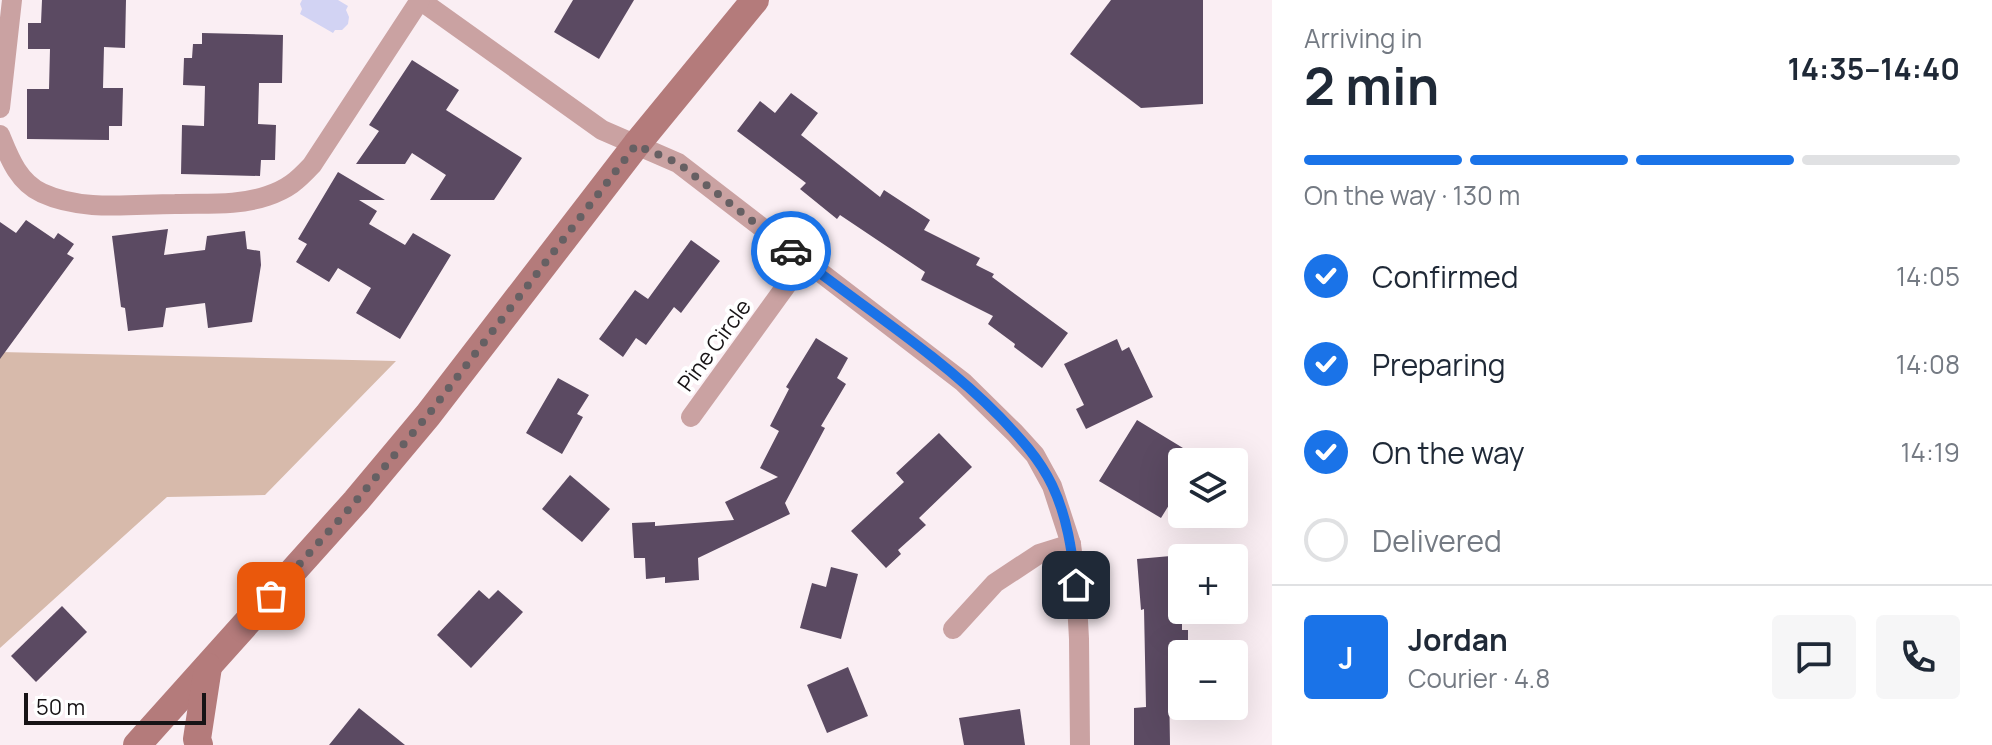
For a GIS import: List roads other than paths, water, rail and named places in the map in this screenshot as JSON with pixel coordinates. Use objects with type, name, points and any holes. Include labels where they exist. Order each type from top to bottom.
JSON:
[{"type":"main road","points":[[137,745],[356,501],[428,415],[636,145],[755,0]]},
{"type":"main road","points":[[199,745],[197,739],[208,667]]},
{"type":"street","points":[[0,108],[12,0]]},
{"type":"street","points":[[0,135],[21,178],[39,192],[62,201],[101,206],[240,202],[266,196],[293,185],[312,165],[420,0],[602,130],[678,163],[953,373],[1035,455],[1052,486],[1071,544],[1079,639],[1080,745]]},
{"type":"street","name":"Pine Circle","points":[[691,417],[804,261]]},
{"type":"street","points":[[953,629],[995,583],[1039,554],[1071,544]]},
{"type":"water","points":[[302,0],[338,0],[348,6],[348,24],[333,33],[300,14]]}]
